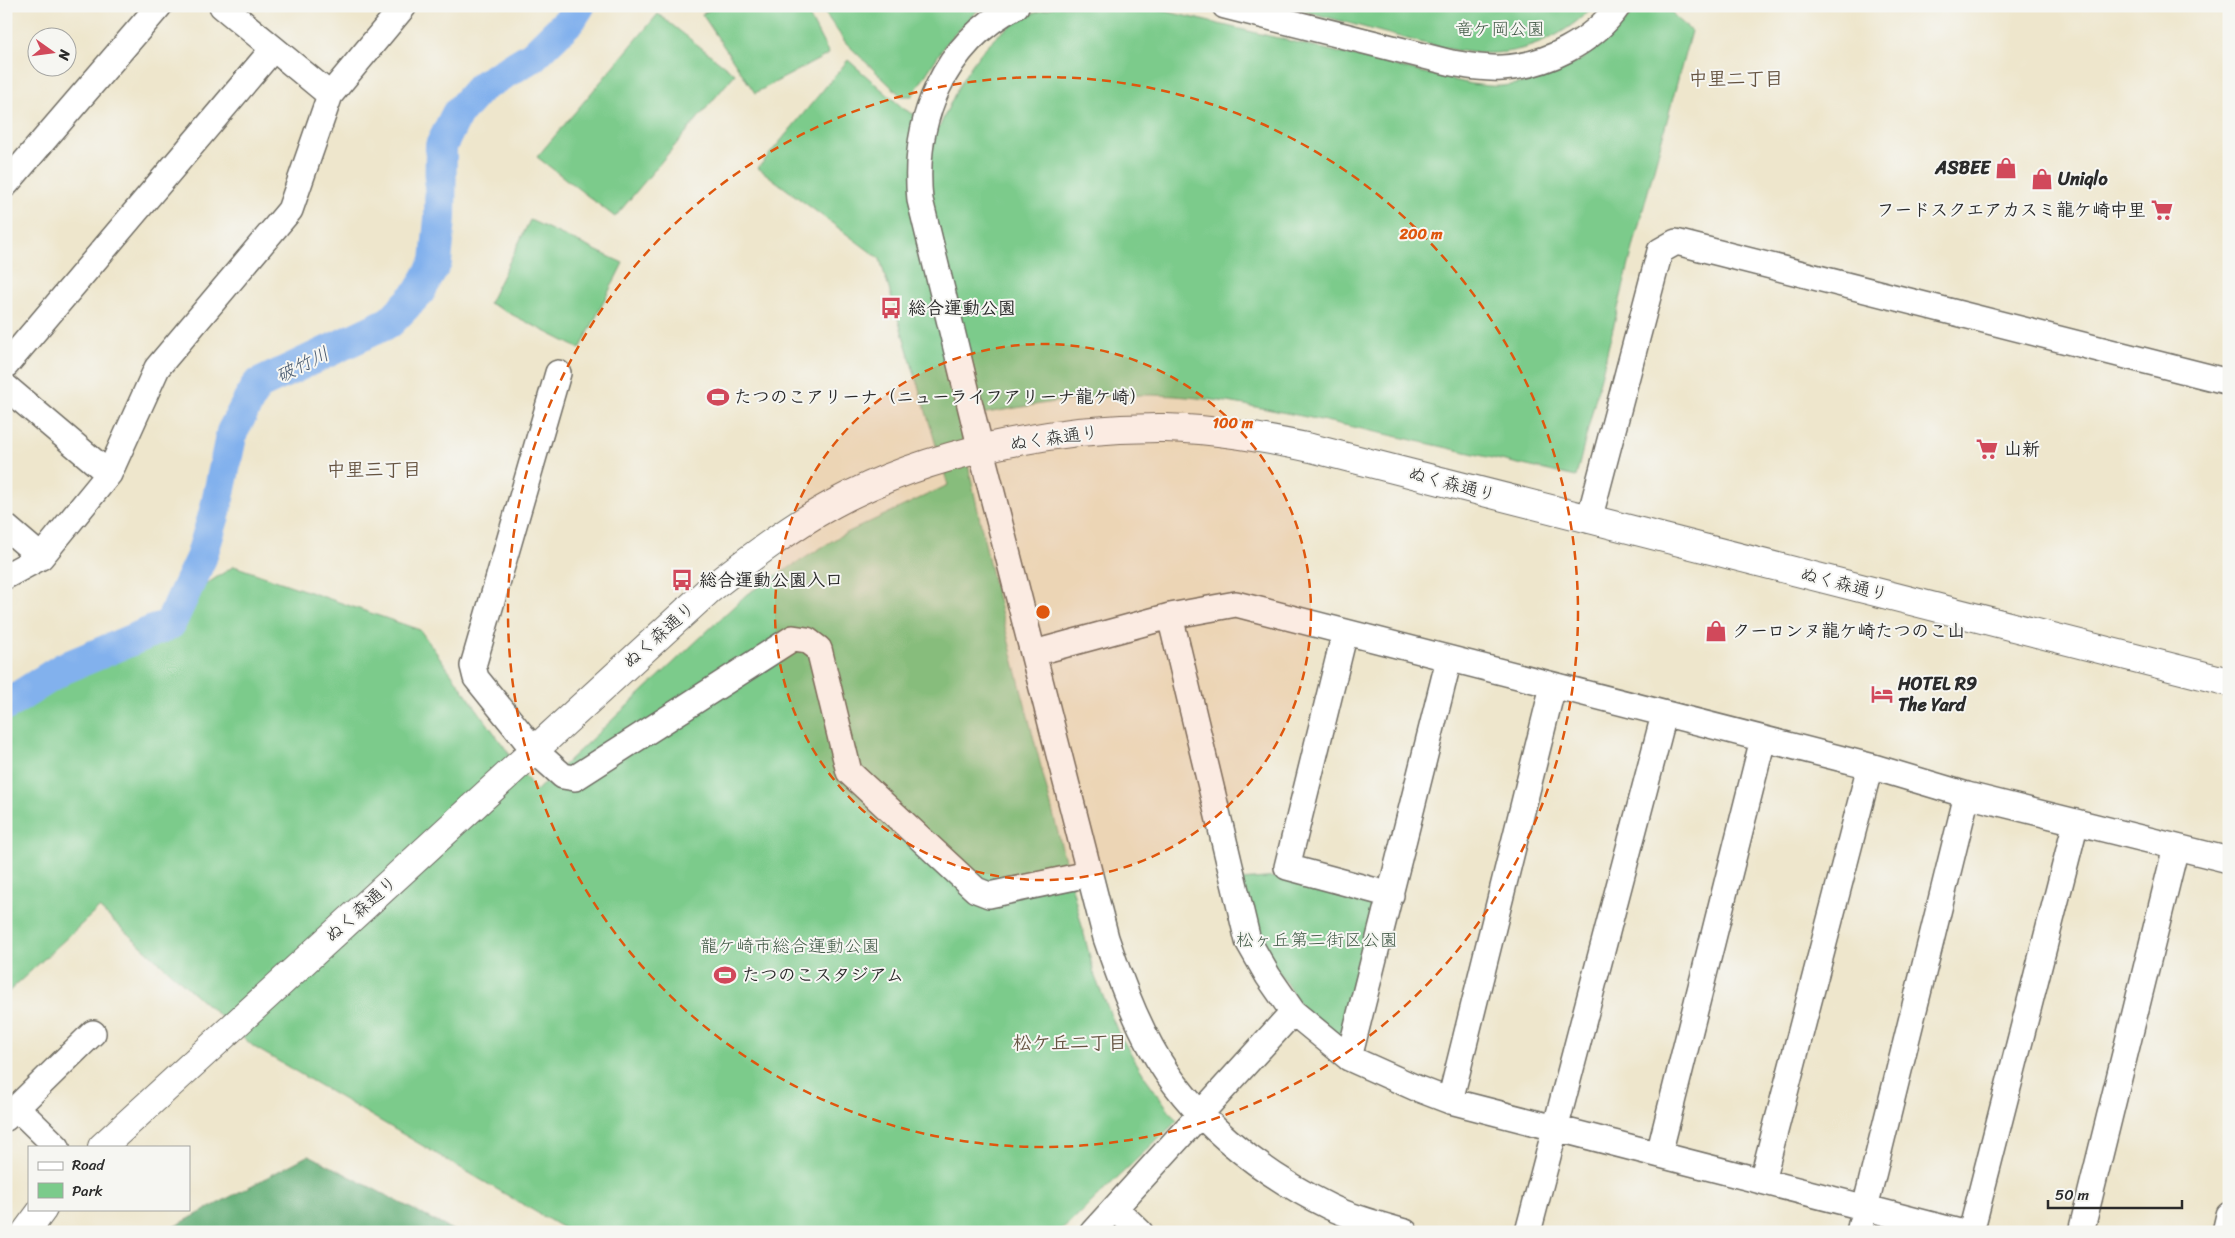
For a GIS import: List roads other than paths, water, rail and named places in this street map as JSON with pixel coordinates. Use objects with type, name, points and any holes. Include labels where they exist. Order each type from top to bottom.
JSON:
[{"type":"main road","name":"ぬく森通り","points":[[103,1146],[709,590],[770,543],[832,504],[858,491],[928,464],[981,450],[1042,437],[1119,429],[1166,428],[1262,438],[1311,448],[2229,682]]},
{"type":"main road","points":[[26,1232],[42,1210]]},
{"type":"street","points":[[6,184],[159,6]]},
{"type":"street","points":[[222,6],[330,95]]},
{"type":"street","points":[[1016,6],[991,22],[970,41],[953,61],[939,85],[927,112],[919,145],[917,174],[920,200],[981,450],[1106,938],[1133,1013],[1152,1049],[1174,1084],[1200,1115],[1239,1150],[1304,1193],[1331,1208],[1363,1220],[1406,1232]]},
{"type":"street","points":[[1225,6],[1452,64],[1504,68],[1537,62],[1568,49],[1599,27],[1618,6]]},
{"type":"street","points":[[6,576],[41,557],[109,474],[157,368],[290,210],[330,95],[395,10]]},
{"type":"street","points":[[6,365],[274,49]]},
{"type":"street","points":[[1589,520],[1660,251],[1676,242],[2229,382]]},
{"type":"street","points":[[558,372],[473,666],[476,678],[534,750],[562,776],[575,778],[793,638],[807,640],[819,649],[848,772],[976,890],[990,895],[1090,874]]},
{"type":"street","points":[[6,387],[109,474]]},
{"type":"street","points":[[6,527],[41,557]]},
{"type":"street","points":[[1034,653],[1170,616],[1236,604],[1664,715],[1870,766],[1968,795],[2229,860]]},
{"type":"street","points":[[1170,616],[1248,941],[1268,976],[1293,1012],[1349,1058],[1450,1101],[1960,1232]]},
{"type":"street","points":[[1345,632],[1287,867],[1390,895]]},
{"type":"street","points":[[1349,1058],[1449,659]]},
{"type":"street","points":[[1450,1101],[1553,686]]},
{"type":"street","points":[[1528,1232],[1664,715]]},
{"type":"street","points":[[1659,1154],[1764,739]]},
{"type":"street","points":[[1762,1180],[1870,766]]},
{"type":"street","points":[[1859,1232],[1968,795]]},
{"type":"street","points":[[1971,1232],[2076,822]]},
{"type":"street","points":[[2080,1232],[2176,847]]},
{"type":"street","points":[[1093,1232],[1293,1012]]},
{"type":"street","points":[[56,1146],[11,1113],[93,1033]]},
{"type":"street","points":[[1115,1208],[1140,1232]]},
{"type":"street","points":[[2224,1232],[2229,1215]]},
{"type":"waterway","name":"破竹川","points":[[6,705],[62,669],[170,624],[201,558],[215,512],[232,432],[257,385],[390,322],[419,292],[436,262],[440,218],[441,146],[457,114],[481,87],[533,56],[570,20],[579,6]]},
{"type":"place","name":"ASBEE","points":[[2006,168]]},
{"type":"place","name":"Uniqlo","points":[[2042,179]]},
{"type":"place","name":"フードスクエアカスミ龍ケ崎中里","points":[[2162,210]]},
{"type":"place","name":"総合運動公園","points":[[891,308]]},
{"type":"place","name":"たつのこアリーナ（ニューライフアリーナ龍ケ崎）","points":[[718,397]]},
{"type":"place","name":"山新","points":[[1987,449]]},
{"type":"place","name":"総合運動公園入口","points":[[682,580]]},
{"type":"place","name":"クーロンヌ龍ケ崎たつのこ山","points":[[1716,631]]},
{"type":"place","name":"HOTEL R9 The Yard","points":[[1882,694]]},
{"type":"place","name":"たつのこスタジアム","points":[[725,975]]},
{"type":"district","name":"中里二丁目","points":[[1736,78]]},
{"type":"district","name":"中里三丁目","points":[[374,469]]},
{"type":"district","name":"松ケ丘二丁目","points":[[1070,1042]]},
{"type":"park label","name":"竜ケ岡公園","points":[[1500,29]]},
{"type":"park label","name":"松ヶ丘第二街区公園","points":[[1317,940]]},
{"type":"park label","name":"龍ケ崎市総合運動公園","points":[[790,946]]}]
